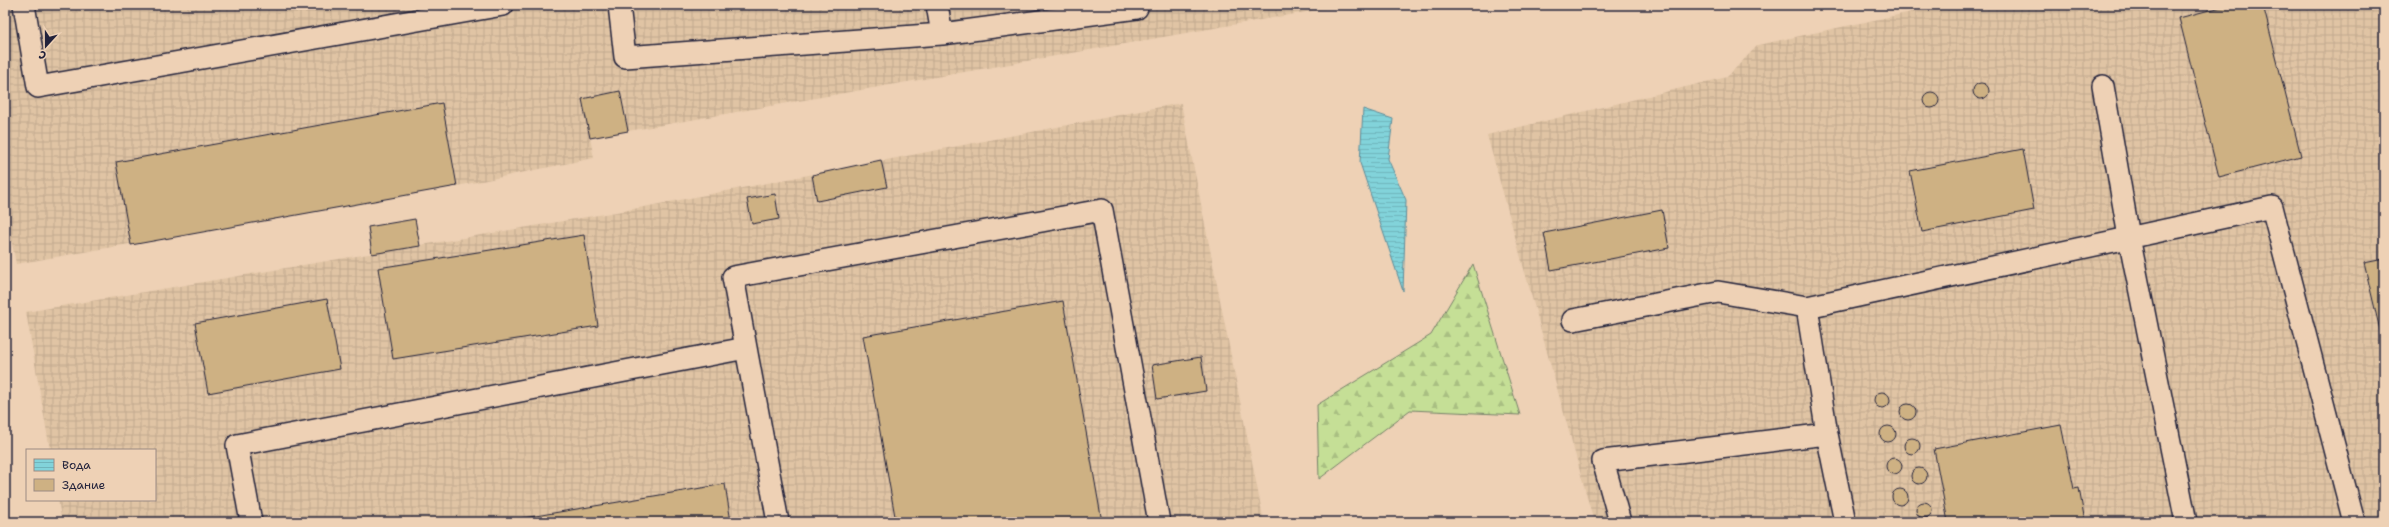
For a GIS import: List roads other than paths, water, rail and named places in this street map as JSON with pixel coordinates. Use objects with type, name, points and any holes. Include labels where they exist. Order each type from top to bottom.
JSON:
[{"type":"lane","points":[[24,5],[38,87],[503,5]]},
{"type":"lane","points":[[619,5],[625,57],[942,34],[1137,8],[1137,5]]},
{"type":"lane","points":[[937,5],[942,34]]},
{"type":"lane","points":[[2103,86],[2129,237],[2186,522]]},
{"type":"lane","points":[[1573,320],[1718,292],[1807,307],[2272,207],[2354,522]]},
{"type":"lane","points":[[778,522],[733,277],[1102,210],[1159,522]]},
{"type":"lane","points":[[1807,307],[1827,434],[1846,522]]},
{"type":"lane","points":[[251,522],[237,445],[746,348]]},
{"type":"lane","points":[[1620,522],[1603,461],[1827,434]]},
{"type":"water","points":[[1363,109],[1393,119],[1388,159],[1406,200],[1403,291],[1360,163]]}]
